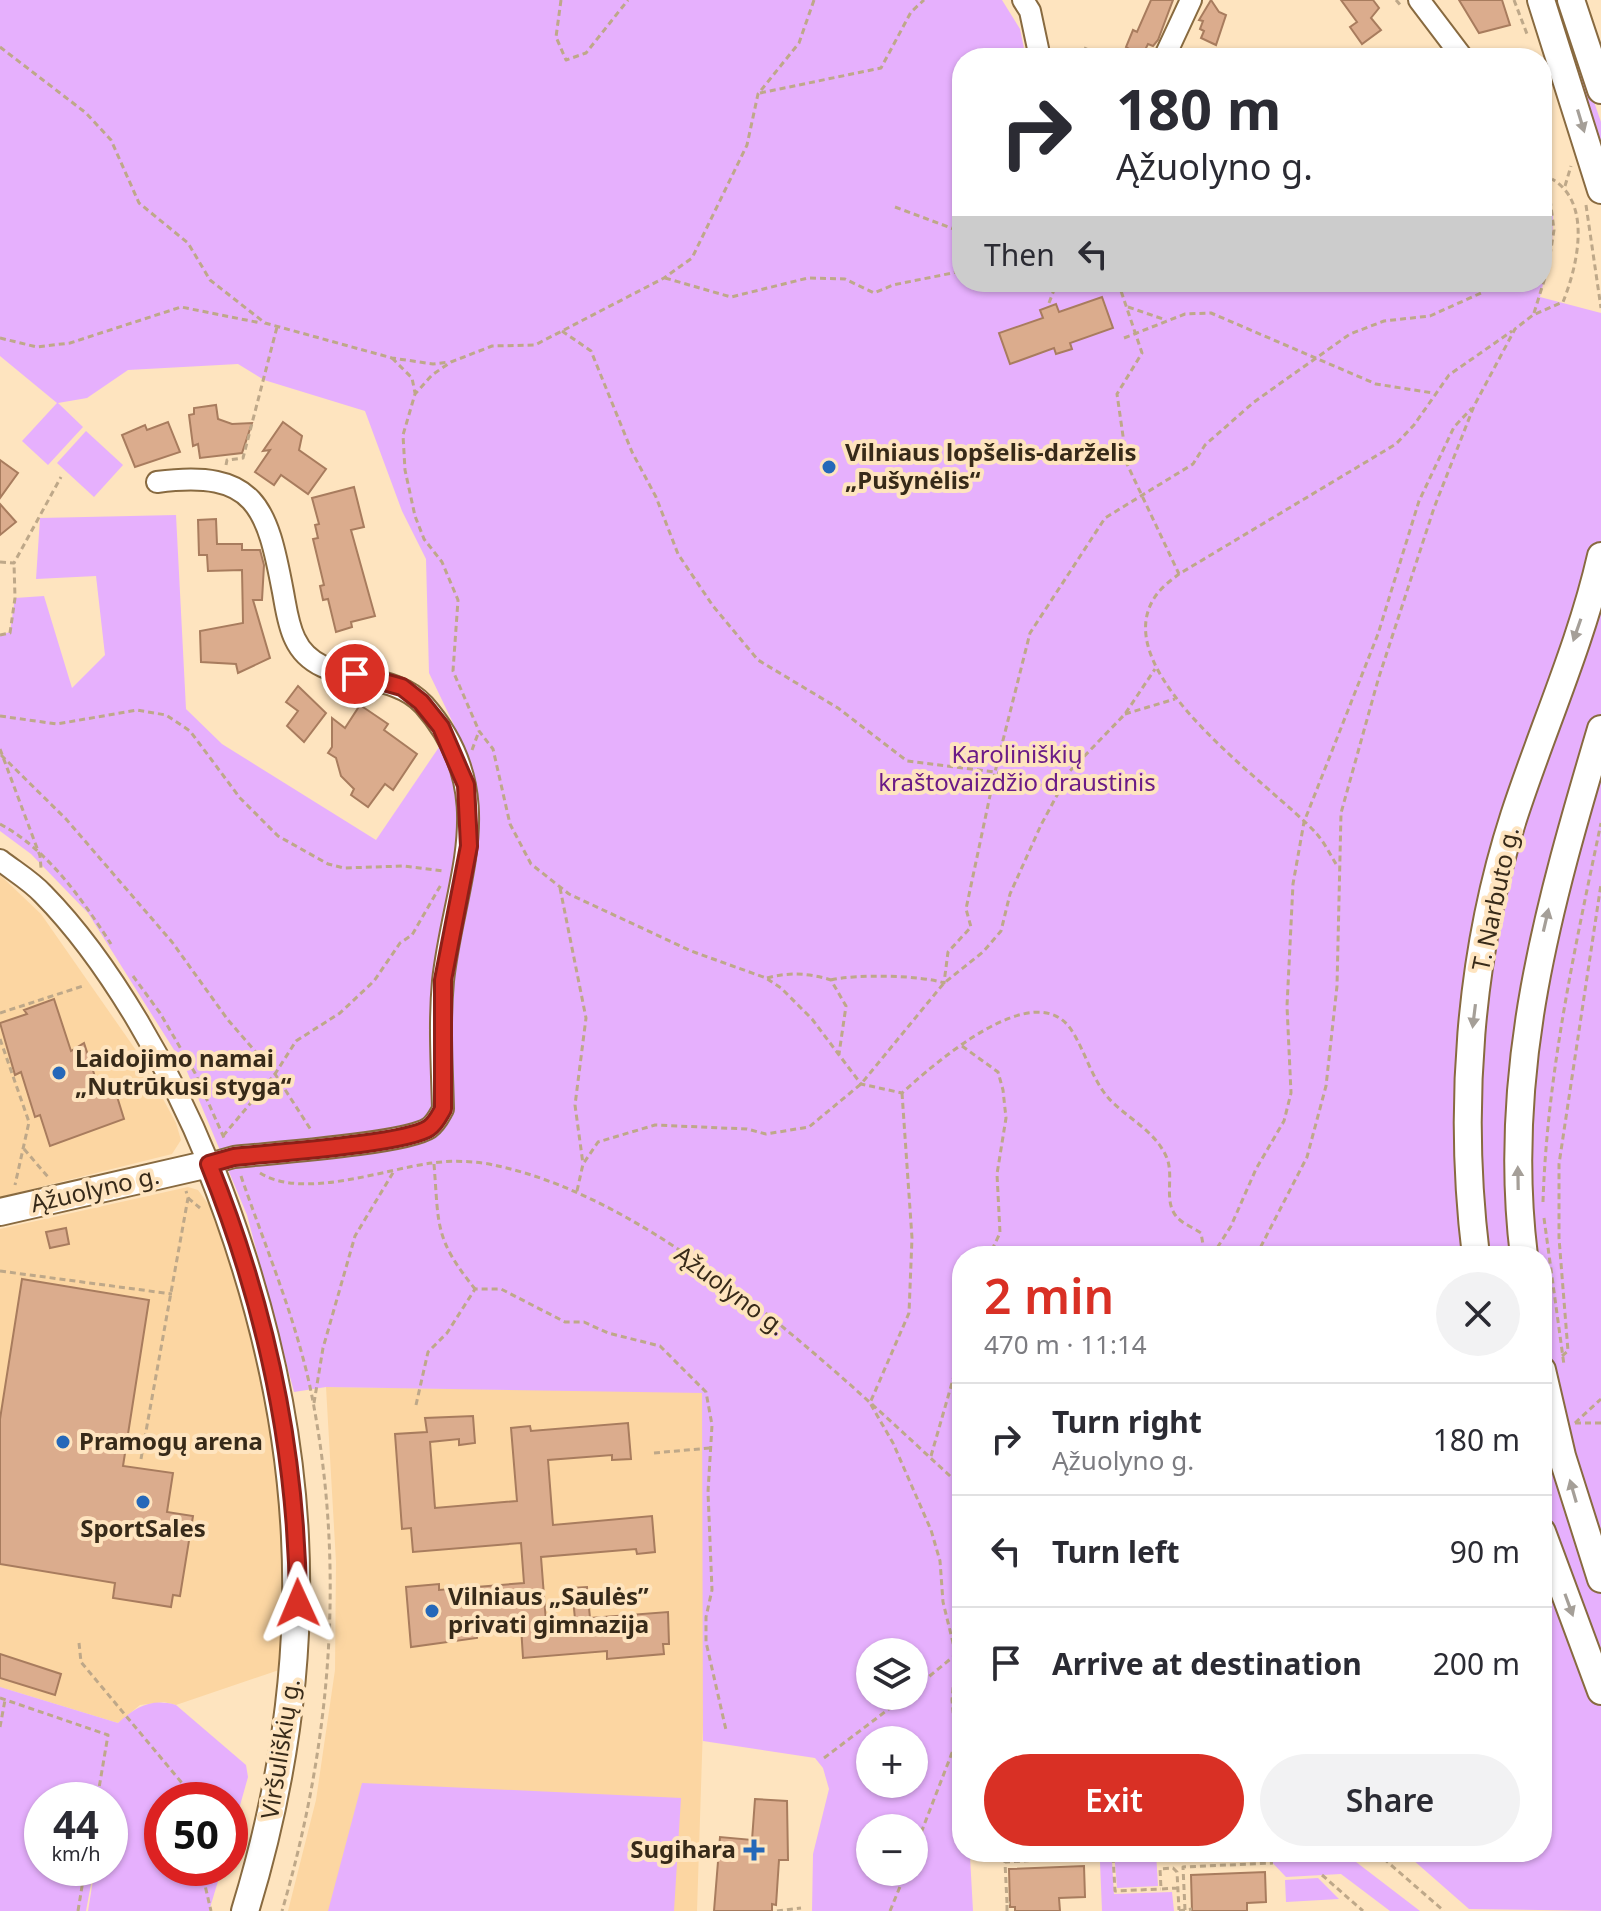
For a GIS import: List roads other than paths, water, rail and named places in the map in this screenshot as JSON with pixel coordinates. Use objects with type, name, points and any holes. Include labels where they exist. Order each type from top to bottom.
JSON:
[{"type":"main road","points":[[1541,0],[1549,48]]},
{"type":"main road","points":[[1571,0],[1601,90]]},
{"type":"main road","points":[[1552,60],[1601,190]]},
{"type":"main road","name":"T. Narbuto g.","points":[[1475,1246],[1469,1183],[1469,1116],[1472,1037],[1481,965],[1497,879],[1513,819],[1601,556]]},
{"type":"main road","points":[[1523,1246],[1518,1182],[1519,1120],[1534,977],[1552,892],[1601,729]]},
{"type":"main road","name":"Ąžuolyno g.","points":[[0,1212],[222,1160]]},
{"type":"main road","name":"Viršuliškių g.","points":[[222,1160],[230,1218],[271,1357],[287,1446],[298,1558],[298,1603],[286,1740],[272,1815],[245,1911]]},
{"type":"main road","points":[[1552,1363],[1562,1456],[1601,1579]]},
{"type":"main road","points":[[1552,1559],[1601,1691]]},
{"type":"street","points":[[1023,0],[1030,11],[1038,48]]},
{"type":"street","points":[[1169,48],[1191,0]]},
{"type":"street","points":[[1419,0],[1455,48]]},
{"type":"street","name":"Ąžuolyno g.","points":[[157,482],[199,479],[223,484],[251,497],[267,520],[291,626],[303,654],[314,664],[327,669],[402,687],[421,702],[441,727],[463,776],[470,807],[469,846],[443,980],[443,1109],[427,1130],[222,1160]]},
{"type":"street","points":[[0,860],[42,892],[68,922],[222,1160]]},
{"type":"place","name":"Vilniaus lopšelis-darželis „Pušynėlis“","points":[[829,467]]},
{"type":"place","name":"Laidojimo namai „Nutrūkusi styga“","points":[[59,1073]]},
{"type":"place","name":"Pramogų arena","points":[[63,1442]]},
{"type":"place","name":"SportSales","points":[[143,1502]]},
{"type":"place","name":"Vilniaus „Saulės” privati gimnazija","points":[[432,1611]]},
{"type":"place","name":"Sugihara","points":[[754,1850]]},
{"type":"park label","name":"Karoliniškių kraštovaizdžio draustinis","points":[[1017,769]]}]
